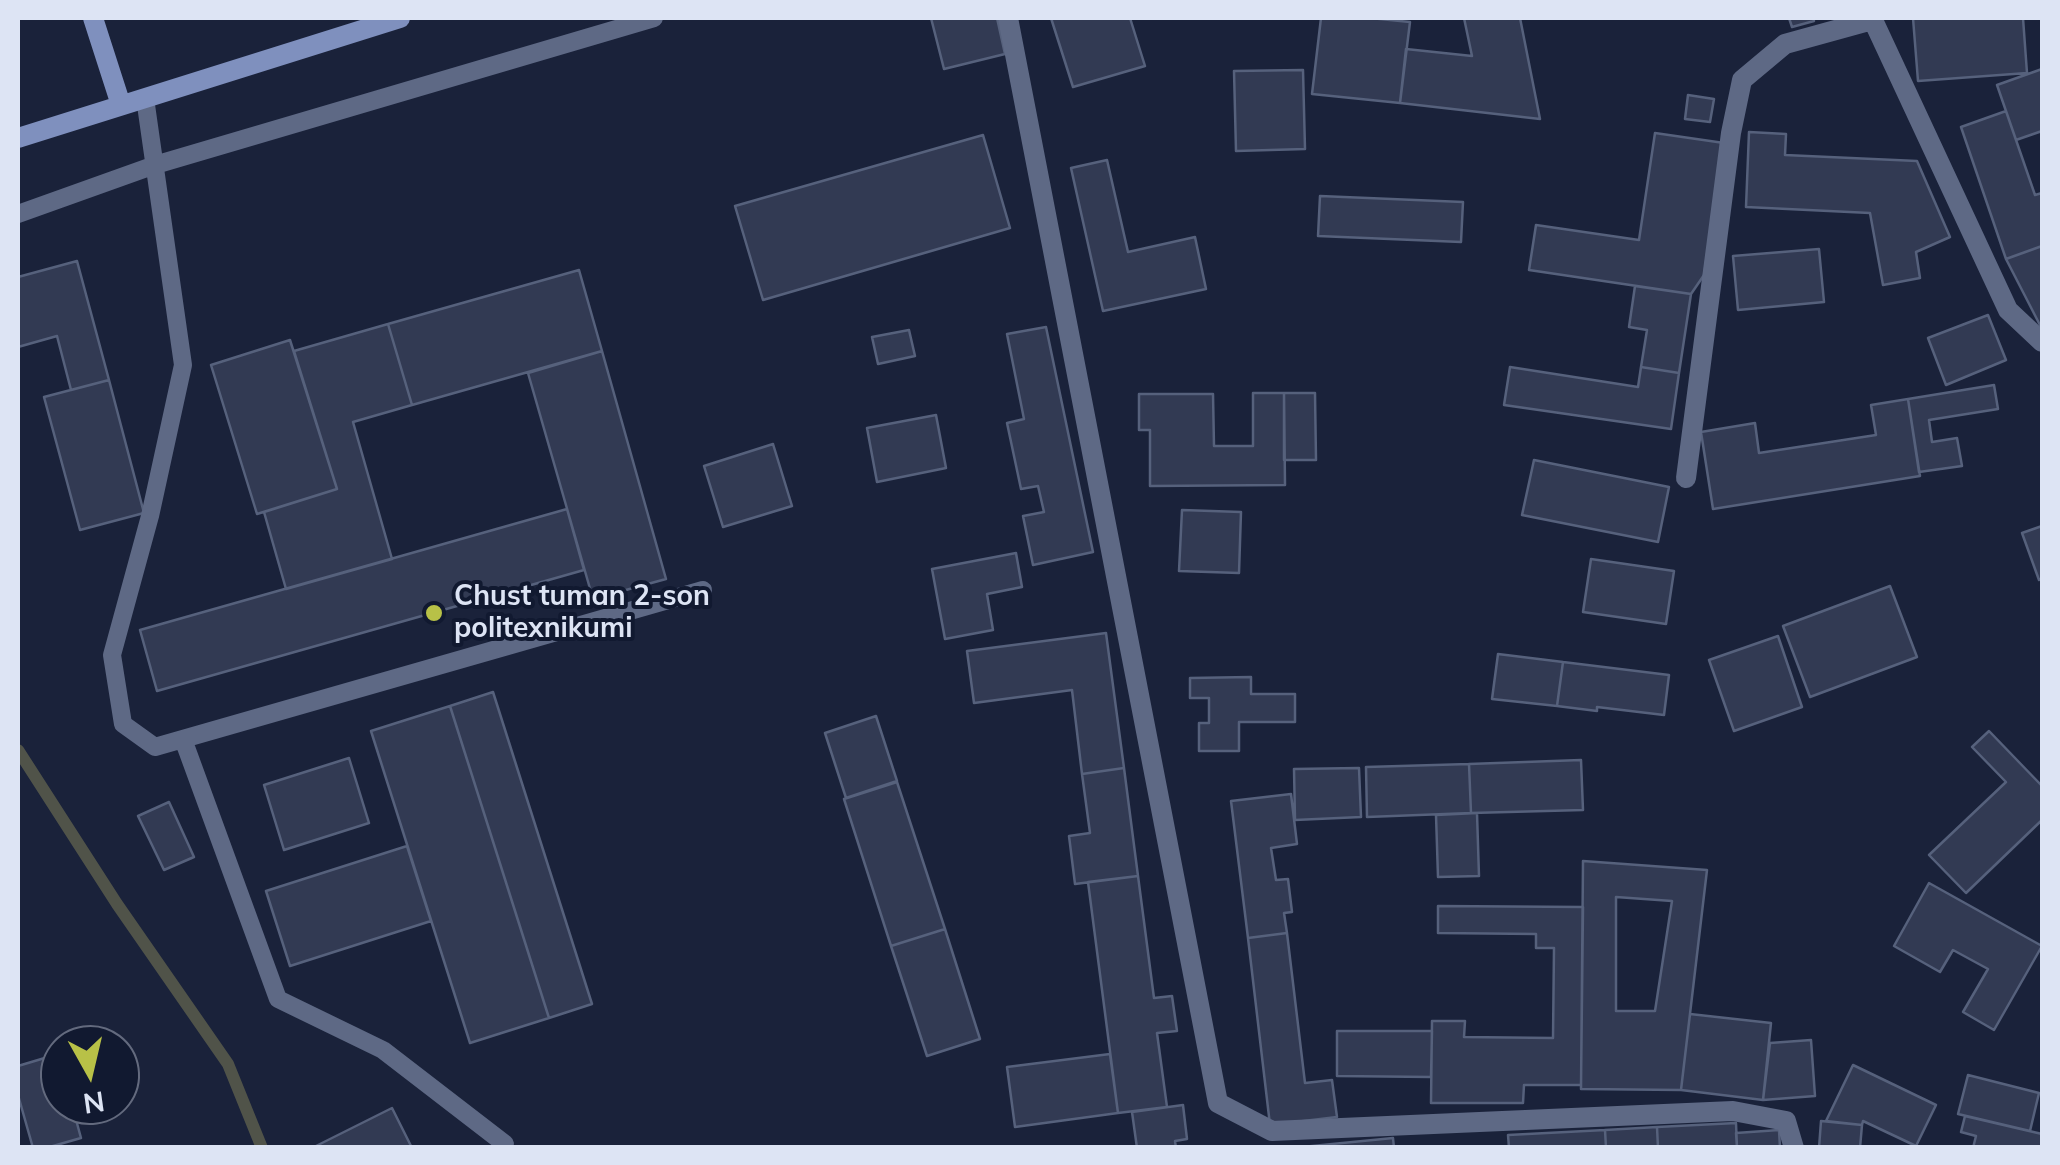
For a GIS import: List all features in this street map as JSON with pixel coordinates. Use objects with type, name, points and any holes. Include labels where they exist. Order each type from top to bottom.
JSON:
[{"type":"main road","points":[[93,18],[120,105]]},
{"type":"main road","points":[[18,138],[400,18]]},
{"type":"street","points":[[1008,18],[1218,1102],[1272,1131],[1733,1111],[1786,1121],[1794,1148]]},
{"type":"street","points":[[1686,478],[1731,132],[1742,80],[1785,44],[1872,19],[2008,310],[2042,342]]},
{"type":"lane","points":[[18,214],[155,164],[654,18]]},
{"type":"lane","points":[[145,98],[184,365],[150,516],[112,655],[123,724],[156,747],[703,590]]},
{"type":"lane","points":[[183,739],[278,999],[382,1050],[504,1144]]},
{"type":"building","points":[[931,18],[997,18],[1005,54],[944,69]]},
{"type":"building","points":[[1051,18],[1130,18],[1145,66],[1073,87]]},
{"type":"building","points":[[1321,18],[1410,22],[1400,103],[1312,94]]},
{"type":"building","points":[[1464,18],[1520,18],[1540,119],[1400,103],[1406,49],[1472,56]]},
{"type":"building","points":[[1789,18],[1813,18],[1814,21],[1792,27]]},
{"type":"building","points":[[1913,18],[2023,18],[2027,73],[1918,81]]},
{"type":"building","points":[[2042,69],[2042,131],[2016,140],[1997,85]]},
{"type":"building","points":[[1303,70],[1305,149],[1236,151],[1234,71]]},
{"type":"building","points":[[1688,95],[1714,99],[1710,122],[1685,119]]},
{"type":"building","points":[[2006,111],[2035,195],[2042,193],[2042,246],[2006,259],[1961,127]]},
{"type":"building","points":[[1749,132],[1786,134],[1785,155],[1917,161],[1950,237],[1916,252],[1920,278],[1883,285],[1870,213],[1746,207]]},
{"type":"building","points":[[1655,133],[1724,143],[1704,275],[1691,294],[1529,270],[1536,225],[1639,240]]},
{"type":"building","points":[[983,135],[1010,228],[763,300],[735,206]]},
{"type":"building","points":[[1107,160],[1128,252],[1195,237],[1206,289],[1103,311],[1071,168]]},
{"type":"building","points":[[1320,196],[1463,202],[1461,242],[1318,236]]},
{"type":"building","points":[[2042,246],[2042,329],[2006,259]]},
{"type":"building","points":[[1819,249],[1824,302],[1738,310],[1733,256]]},
{"type":"building","points":[[77,261],[109,380],[71,390],[57,336],[18,347],[18,277]]},
{"type":"building","points":[[579,270],[602,351],[412,405],[388,324]]},
{"type":"building","points":[[1635,286],[1691,294],[1679,373],[1641,367],[1647,330],[1629,327]]},
{"type":"building","points":[[1988,315],[2006,360],[1946,385],[1928,338]]},
{"type":"building","points":[[388,324],[412,405],[353,422],[392,559],[286,589],[264,512],[337,489],[294,351]]},
{"type":"building","points":[[1046,327],[1093,552],[1033,565],[1023,516],[1044,512],[1038,486],[1021,489],[1007,423],[1024,419],[1007,334]]},
{"type":"building","points":[[909,330],[915,356],[878,364],[872,337]]},
{"type":"building","points":[[290,340],[337,489],[257,514],[211,365]]},
{"type":"building","points":[[602,351],[666,579],[593,599],[528,373]]},
{"type":"building","points":[[1510,367],[1638,387],[1641,367],[1679,373],[1671,429],[1504,405]]},
{"type":"building","points":[[109,380],[144,513],[80,530],[44,397]]},
{"type":"building","points":[[1994,385],[1998,409],[1929,420],[1932,442],[1957,438],[1962,466],[1919,472],[1908,399]]},
{"type":"building","points":[[1253,393],[1284,393],[1285,485],[1150,486],[1150,430],[1139,430],[1139,394],[1213,394],[1214,446],[1253,446]]},
{"type":"building","points":[[1284,393],[1315,393],[1316,460],[1284,460]]},
{"type":"building","points":[[1908,399],[1920,476],[1713,509],[1701,432],[1755,423],[1759,453],[1876,435],[1871,405]]},
{"type":"building","points":[[936,415],[946,468],[877,482],[867,428]]},
{"type":"building","points":[[773,444],[792,506],[723,527],[704,466]]},
{"type":"building","points":[[1534,460],[1669,487],[1658,542],[1522,515]]},
{"type":"building","points":[[567,509],[584,570],[157,691],[140,630]]},
{"type":"building","points":[[1182,510],[1241,512],[1239,573],[1179,571]]},
{"type":"building","points":[[2042,526],[2042,578],[2039,580],[2022,533]]},
{"type":"building","points":[[1016,553],[1022,587],[987,594],[993,630],[945,639],[932,569]]},
{"type":"building","points":[[1591,559],[1674,571],[1666,624],[1583,612]]},
{"type":"building","points":[[1890,586],[1917,657],[1810,697],[1783,626]]},
{"type":"building","points":[[1106,633],[1124,768],[1082,774],[1072,690],[974,703],[967,651]]},
{"type":"building","points":[[1778,636],[1802,707],[1734,731],[1709,660]]},
{"type":"building","points":[[1498,654],[1563,662],[1557,706],[1492,699]]},
{"type":"building","points":[[1563,662],[1669,675],[1664,715],[1557,706]]},
{"type":"building","points":[[1251,677],[1251,694],[1295,694],[1295,722],[1239,722],[1239,751],[1199,751],[1199,723],[1209,723],[1209,698],[1190,698],[1190,678]]},
{"type":"building","points":[[493,692],[592,1004],[549,1018],[450,706]]},
{"type":"building","points":[[450,706],[549,1018],[470,1043],[371,731]]},
{"type":"building","points":[[876,716],[897,781],[846,798],[825,733]]},
{"type":"building","points":[[1989,731],[2042,786],[2042,820],[1966,893],[1929,855],[2006,782],[1972,747]]},
{"type":"building","points":[[349,758],[369,823],[284,850],[264,785]]},
{"type":"building","points":[[1581,760],[1583,810],[1471,813],[1469,764]]},
{"type":"building","points":[[1469,764],[1471,813],[1367,817],[1366,767]]},
{"type":"building","points":[[1124,768],[1138,876],[1075,884],[1069,836],[1090,833],[1082,774]]},
{"type":"building","points":[[1359,768],[1361,817],[1295,820],[1294,769]]},
{"type":"building","points":[[897,782],[945,929],[891,946],[844,799]]},
{"type":"building","points":[[1291,794],[1297,844],[1271,848],[1276,880],[1288,879],[1292,912],[1284,913],[1287,933],[1248,938],[1231,801]]},
{"type":"building","points":[[169,802],[194,857],[164,870],[138,816]]},
{"type":"building","points":[[1477,813],[1479,876],[1438,877],[1436,815]]},
{"type":"building","points":[[407,846],[431,921],[290,966],[266,891]]},
{"type":"building","points":[[1583,861],[1707,870],[1681,1090],[1581,1089]],"holes":[[[1616,897],[1672,901],[1655,1011],[1616,1011]]]},
{"type":"building","points":[[1138,876],[1154,998],[1172,996],[1177,1031],[1157,1033],[1167,1107],[1118,1113],[1088,882]]},
{"type":"building","points":[[1929,883],[2042,946],[1994,1030],[1963,1012],[1988,969],[1953,950],[1940,972],[1894,946]]},
{"type":"building","points":[[1438,906],[1583,907],[1581,1085],[1524,1085],[1523,1103],[1431,1103],[1432,1021],[1465,1021],[1464,1037],[1553,1038],[1554,948],[1536,948],[1536,934],[1438,933]]},
{"type":"building","points":[[945,929],[980,1039],[927,1056],[891,946]]},
{"type":"building","points":[[1287,933],[1305,1083],[1332,1080],[1337,1117],[1270,1125],[1248,938]]},
{"type":"building","points":[[1690,1014],[1771,1023],[1763,1100],[1681,1090]]},
{"type":"building","points":[[1337,1031],[1432,1031],[1431,1077],[1337,1076]]},
{"type":"building","points":[[1811,1040],[1815,1096],[1763,1100],[1770,1043]]},
{"type":"building","points":[[1110,1054],[1118,1113],[1015,1127],[1007,1067]]},
{"type":"building","points":[[40,1059],[40,1125],[77,1125],[81,1138],[33,1148],[18,1095],[18,1066]]},
{"type":"building","points":[[1853,1065],[1936,1105],[1916,1146],[1863,1121],[1862,1125],[1826,1121]]},
{"type":"building","points":[[1968,1075],[2039,1093],[2030,1131],[1958,1114]]},
{"type":"building","points":[[1183,1105],[1187,1139],[1175,1141],[1176,1148],[1137,1148],[1132,1112]]},
{"type":"building","points":[[392,1108],[412,1148],[317,1148],[316,1146]]},
{"type":"building","points":[[1965,1116],[2042,1134],[2042,1148],[1973,1148],[1976,1136],[1961,1132]]},
{"type":"building","points":[[1821,1121],[1862,1125],[1860,1148],[1819,1148]]},
{"type":"building","points":[[1736,1123],[1737,1148],[1658,1148],[1657,1127]]},
{"type":"building","points":[[1657,1127],[1658,1148],[1606,1148],[1605,1130]]},
{"type":"building","points":[[1605,1130],[1606,1148],[1509,1148],[1508,1135]]},
{"type":"building","points":[[1779,1130],[1780,1148],[1737,1148],[1736,1133]]},
{"type":"building","points":[[1393,1138],[1394,1148],[1302,1148],[1302,1147]]},
{"type":"waterway","points":[[18,750],[117,904],[228,1064],[262,1148]]},
{"type":"place","name":"Chust tuman 2-son politexnikumi","points":[[434,613]]}]
